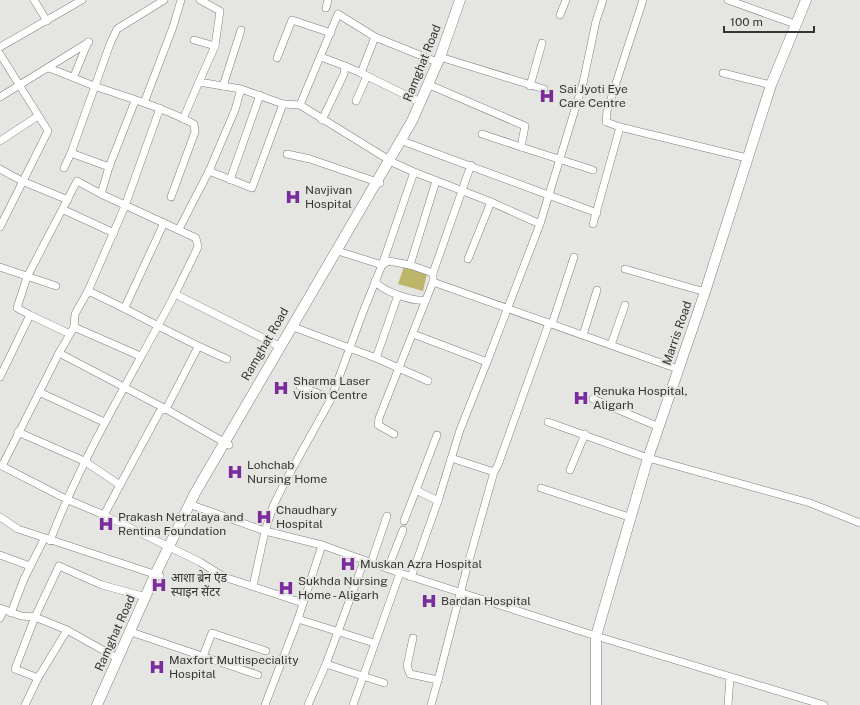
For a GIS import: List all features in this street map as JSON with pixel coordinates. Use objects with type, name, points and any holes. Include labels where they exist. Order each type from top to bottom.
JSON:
[{"type":"main road","name":"Ramghat Road","points":[[97,705],[146,596],[158,575],[192,505],[279,346],[378,183],[405,142],[415,123],[432,86],[460,0]]},
{"type":"main road","name":"Ramghat Road","points":[[392,161],[440,59],[465,0]]},
{"type":"main road","name":"Marris Road","points":[[596,705],[596,636],[632,518],[648,458],[705,292],[771,85],[806,0]]},
{"type":"main road","name":"Ramghat Road","points":[[226,443],[341,252],[378,183]]},
{"type":"main road","name":"Ramghat Road","points":[[102,705],[158,575]]},
{"type":"street","points":[[34,0],[47,21]]},
{"type":"street","points":[[0,47],[82,0]]},
{"type":"street","points":[[64,168],[117,29],[164,0]]},
{"type":"street","points":[[144,103],[181,0]]},
{"type":"street","points":[[183,119],[215,46],[220,11],[200,0]]},
{"type":"street","points":[[326,8],[328,0]]},
{"type":"street","points":[[560,15],[566,0]]},
{"type":"street","points":[[411,577],[438,501],[451,458],[540,224],[583,84],[596,21],[603,0]]},
{"type":"street","points":[[643,0],[607,111],[606,122],[620,127],[747,158]]},
{"type":"street","points":[[728,0],[795,24]]},
{"type":"street","points":[[300,105],[338,14],[375,37],[440,59],[530,86],[544,88]]},
{"type":"street","points":[[277,58],[292,20],[331,33]]},
{"type":"street","points":[[223,86],[241,30]]},
{"type":"street","points":[[356,101],[375,37]]},
{"type":"street","points":[[194,40],[215,46]]},
{"type":"street","points":[[0,97],[88,42],[74,76]]},
{"type":"street","points":[[530,86],[542,43]]},
{"type":"street","points":[[0,54],[48,131],[0,227]]},
{"type":"street","points":[[321,57],[364,74],[420,102]]},
{"type":"street","points":[[322,120],[344,74],[345,66]]},
{"type":"street","points":[[48,68],[74,76],[94,86],[135,101],[160,108],[194,124],[196,128],[171,197]]},
{"type":"street","points":[[723,73],[771,85]]},
{"type":"street","points":[[199,82],[241,89],[283,104],[300,105],[322,120],[392,161],[414,172],[491,202],[540,224]]},
{"type":"street","points":[[432,86],[525,126],[521,147]]},
{"type":"street","points":[[178,229],[209,171],[235,110],[241,89]]},
{"type":"street","points":[[230,180],[260,95]]},
{"type":"street","points":[[101,194],[109,167],[135,101]]},
{"type":"street","points":[[209,171],[252,188],[283,104]]},
{"type":"street","points":[[160,108],[126,206],[88,291],[75,314],[76,317],[74,327],[1,465],[66,499],[104,515],[200,562],[224,577],[303,603]]},
{"type":"street","points":[[0,141],[38,116]]},
{"type":"street","points":[[593,224],[620,127]]},
{"type":"street","points":[[482,134],[560,161],[593,170]]},
{"type":"street","points":[[405,142],[597,212]]},
{"type":"street","points":[[71,153],[109,167]]},
{"type":"street","points":[[287,154],[310,159],[378,183]]},
{"type":"street","points":[[394,434],[378,425],[398,368],[433,282],[433,273],[471,165]]},
{"type":"street","points":[[0,169],[22,181],[68,200]]},
{"type":"street","points":[[253,586],[265,531],[274,504],[331,399],[376,282],[414,172]]},
{"type":"street","points":[[11,613],[30,566],[47,540],[104,422],[125,389],[140,356],[176,294],[198,247],[196,238],[126,206],[77,181],[64,210],[27,277],[17,308],[70,334]]},
{"type":"street","points":[[410,265],[436,181]]},
{"type":"street","points":[[468,259],[491,202]]},
{"type":"street","points":[[64,210],[114,233]]},
{"type":"street","points":[[125,307],[164,223]]},
{"type":"street","points":[[341,252],[382,264],[389,261],[410,265],[433,273]]},
{"type":"street","points":[[432,705],[460,592],[494,472],[501,458],[574,257]]},
{"type":"street","points":[[0,267],[56,286]]},
{"type":"street","points":[[625,269],[705,292]]},
{"type":"street","points":[[376,282],[379,286],[398,295],[420,301],[426,300]]},
{"type":"street","points":[[433,282],[678,369]]},
{"type":"street","points":[[583,335],[598,290]]},
{"type":"street","points":[[88,291],[125,307],[158,327],[198,347],[227,359]]},
{"type":"street","points":[[176,294],[279,346]]},
{"type":"street","points":[[376,358],[398,295]]},
{"type":"street","points":[[612,345],[625,305]]},
{"type":"street","points":[[0,377],[30,315]]},
{"type":"street","points":[[74,327],[140,356]]},
{"type":"street","points":[[296,328],[376,358],[428,381]]},
{"type":"street","points":[[413,334],[487,362]]},
{"type":"street","points":[[104,515],[160,411],[166,409],[198,347]]},
{"type":"street","points":[[59,353],[125,389],[166,409],[226,443]]},
{"type":"street","points":[[300,386],[331,399]]},
{"type":"street","points":[[39,392],[104,422]]},
{"type":"street","points":[[593,399],[659,427]]},
{"type":"street","points":[[548,422],[585,434],[648,458],[810,503],[859,522]]},
{"type":"street","points":[[18,432],[84,461],[120,485]]},
{"type":"street","points":[[570,470],[585,434]]},
{"type":"street","points":[[404,521],[437,435]]},
{"type":"street","points":[[451,458],[494,472]]},
{"type":"street","points":[[541,488],[632,518]]},
{"type":"street","points":[[416,490],[438,501]]},
{"type":"street","points":[[192,505],[265,531],[322,545],[411,577],[596,636],[822,705]]},
{"type":"street","points":[[308,705],[387,516]]},
{"type":"street","points":[[0,517],[18,529],[47,540],[158,575]]},
{"type":"street","points":[[388,568],[402,530]]},
{"type":"street","points":[[264,705],[298,619],[322,545]]},
{"type":"street","points":[[0,555],[30,566]]},
{"type":"street","points":[[38,678],[15,669],[35,617],[59,566],[102,585],[146,596]]},
{"type":"street","points":[[353,705],[400,573]]},
{"type":"street","points":[[0,618],[2,609],[11,613],[35,617],[67,630],[117,658]]},
{"type":"street","points":[[298,619],[374,643]]},
{"type":"street","points":[[25,705],[38,678],[67,630]]},
{"type":"street","points":[[134,633],[258,674]]},
{"type":"street","points":[[203,656],[212,633],[266,651]]},
{"type":"street","points":[[413,638],[407,666],[408,671],[410,674],[438,680]]},
{"type":"street","points":[[326,664],[384,683]]},
{"type":"street","points":[[728,705],[730,677]]},
{"type":"shaded area","points":[[405,264],[427,273],[423,291],[398,284]]},
{"type":"place","name":"Sai Jyoti Eye Care Centre","points":[[547,96]]},
{"type":"place","name":"Navjivan Hospital","points":[[293,197]]},
{"type":"place","name":"Sharma Laser Vision Centre","points":[[281,388]]},
{"type":"place","name":"Renuka Hospital, Aligarh","points":[[581,398]]},
{"type":"place","name":"Lohchab Nursing Home","points":[[235,472]]},
{"type":"place","name":"Chaudhary Hospital","points":[[264,517]]},
{"type":"place","name":"Prakash Netralaya and Rentina Foundation","points":[[106,524]]},
{"type":"place","name":"Muskan Azra Hospital","points":[[348,564]]},
{"type":"place","name":"आशा ब्रेन एंड स्पाइन सेंटर","points":[[159,585]]},
{"type":"place","name":"Sukhda Nursing Home - Aligarh","points":[[286,588]]},
{"type":"place","name":"Bardan Hospital","points":[[429,601]]},
{"type":"place","name":"Maxfort Multispeciality Hospital","points":[[157,667]]}]
